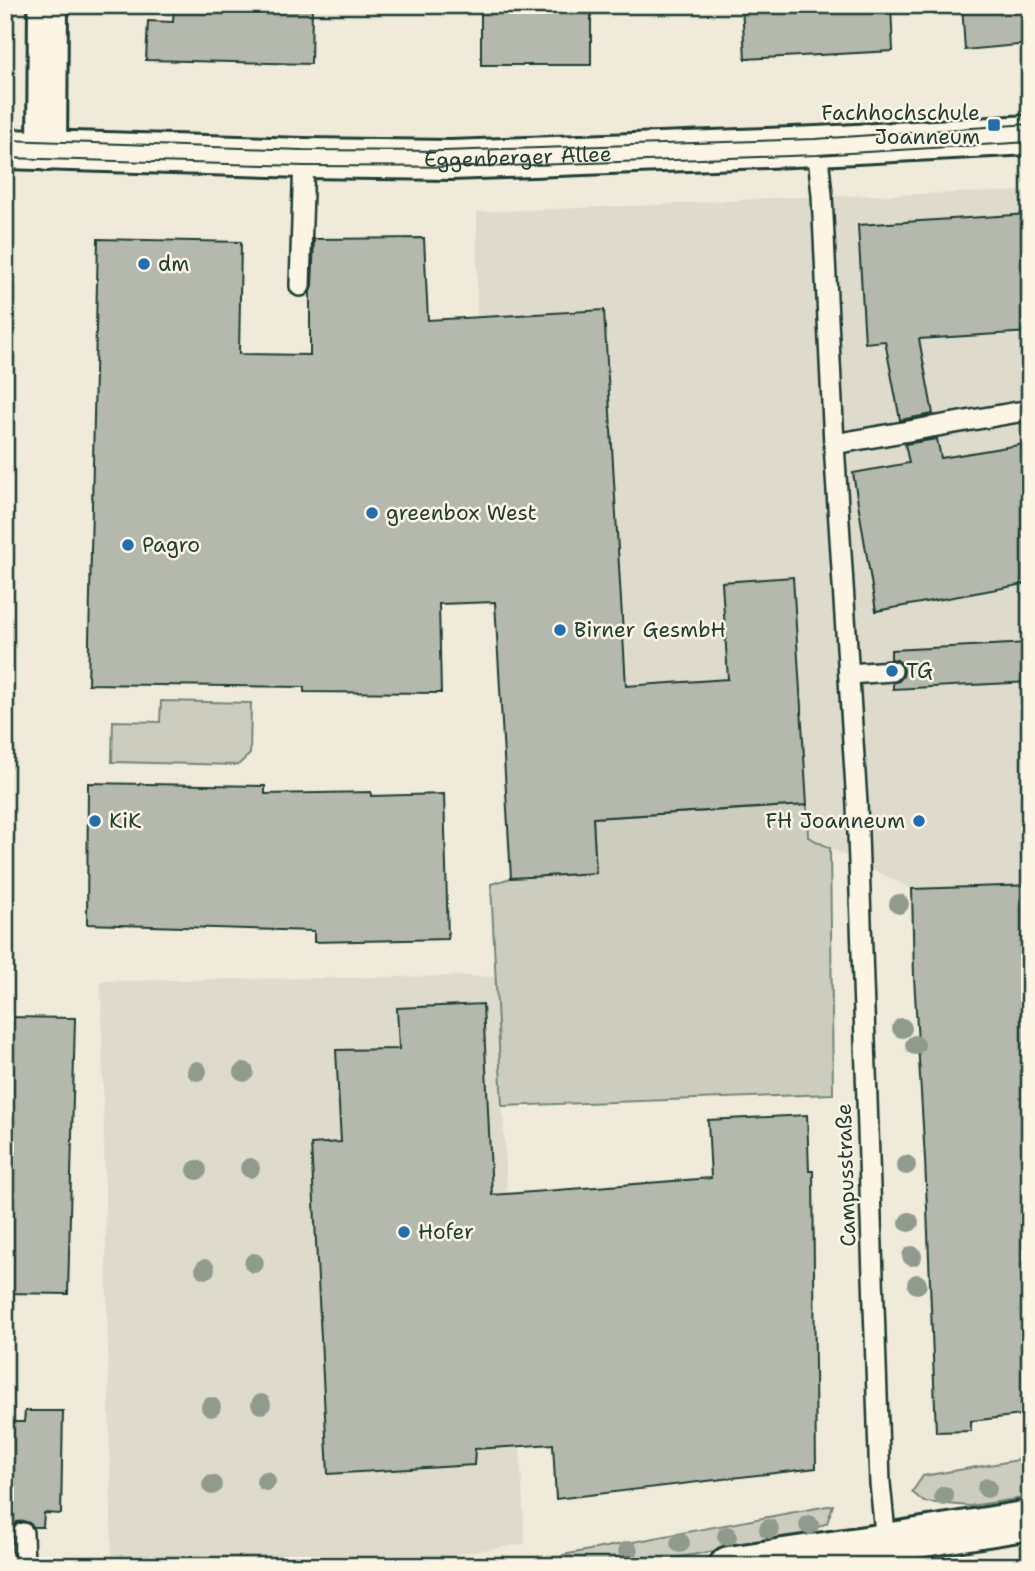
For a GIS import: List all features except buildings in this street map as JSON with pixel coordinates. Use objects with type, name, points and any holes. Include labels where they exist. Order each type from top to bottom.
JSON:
[{"type":"main road","points":[[47,151],[48,5]]},
{"type":"main road","name":"Eggenberger Allee","points":[[5,149],[451,160],[1030,135]]},
{"type":"main road","points":[[729,1566],[1030,1520]]},
{"type":"lane","name":"Campusstraße","points":[[817,146],[857,804],[880,1483],[886,1543]]},
{"type":"lane","points":[[300,286],[304,158]]},
{"type":"lane","points":[[834,444],[1030,410]]},
{"type":"lane","points":[[849,674],[892,671]]},
{"type":"lane","points":[[23,1533],[24,1566]]},
{"type":"shaded area","points":[[1030,191],[1030,1414],[971,1421],[972,1431],[936,1431],[912,889],[808,837],[806,805],[596,873],[511,878],[477,317],[477,212],[772,198]]},
{"type":"shaded area","points":[[161,701],[251,703],[250,754],[238,765],[112,762],[113,721],[160,722]]},
{"type":"shaded area","points":[[807,805],[808,837],[830,848],[833,1094],[502,1106],[491,884],[511,878],[596,873],[593,818]]},
{"type":"shaded area","points":[[496,977],[525,1544],[372,1566],[112,1566],[101,981]]},
{"type":"shaded area","points":[[1030,1458],[1030,1497],[970,1506],[924,1502],[912,1492],[923,1476]]},
{"type":"shaded area","points":[[833,1505],[827,1523],[799,1536],[629,1566],[553,1565],[563,1555]]},
{"type":"tram line","points":[[5,140],[302,150],[444,151],[815,139],[1030,124]]},
{"type":"tram line","points":[[5,158],[304,166],[482,167],[817,155],[1030,142]]},
{"type":"place","name":"Fachhochschule Joanneum","points":[[994,125]]},
{"type":"place","name":"dm","points":[[144,264]]},
{"type":"place","name":"greenbox West","points":[[372,513]]},
{"type":"place","name":"Pagro","points":[[128,545]]},
{"type":"place","name":"Birner GesmbH","points":[[560,630]]},
{"type":"place","name":"TG","points":[[892,671]]},
{"type":"place","name":"KiK","points":[[95,821]]},
{"type":"place","name":"FH Joanneum","points":[[919,821]]},
{"type":"place","name":"Hofer","points":[[404,1232]]}]
